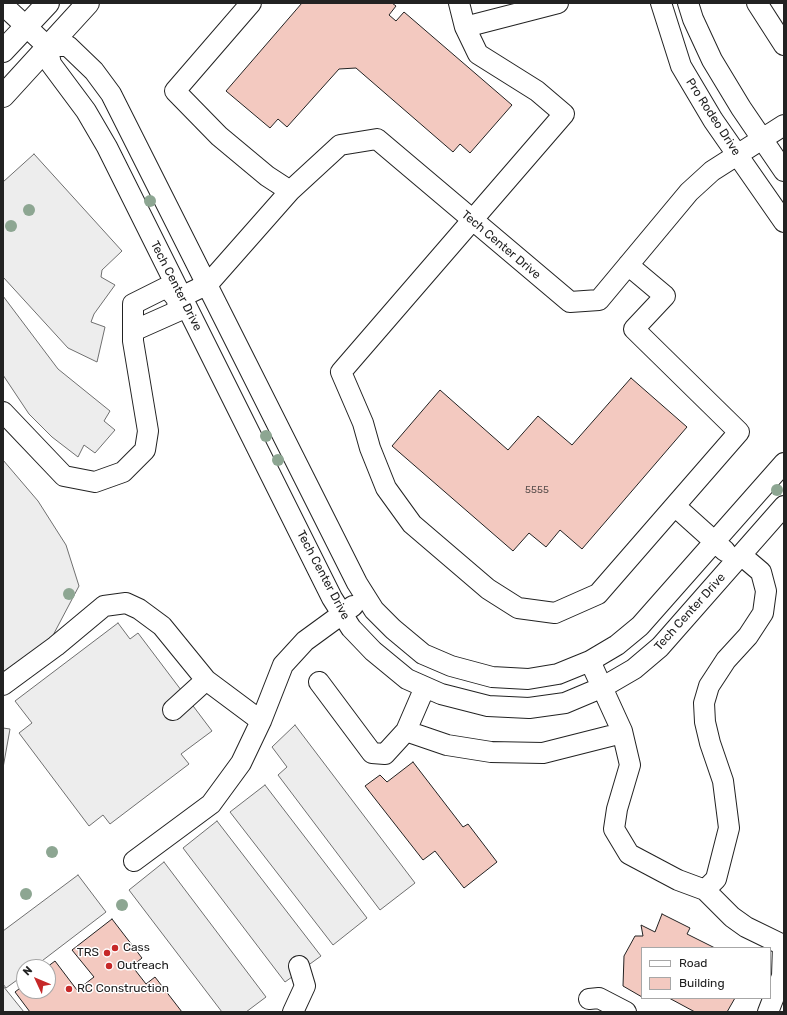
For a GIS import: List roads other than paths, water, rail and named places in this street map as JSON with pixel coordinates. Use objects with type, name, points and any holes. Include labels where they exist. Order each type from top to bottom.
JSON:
[{"type":"main road","points":[[3,51],[48,3]]},
{"type":"main road","points":[[3,96],[47,46],[88,3]]},
{"type":"street","points":[[251,3],[175,91],[219,136],[267,176],[290,191]]},
{"type":"street","points":[[459,3],[465,27],[478,54],[537,92],[564,114],[341,372],[363,423],[370,448],[386,488],[412,524],[488,589],[518,608],[555,613],[598,594],[676,507],[739,432],[634,329],[665,296],[628,265]]},
{"type":"street","points":[[465,27],[558,3]]},
{"type":"street","name":"Pro Rodeo Drive","points":[[661,3],[681,66],[713,120],[784,222]]},
{"type":"street","points":[[688,3],[693,18],[712,60],[741,108],[784,171]]},
{"type":"street","points":[[757,3],[784,45]]},
{"type":"street","points":[[3,5],[47,46],[68,46],[94,71],[112,94],[357,583],[374,610],[392,629],[423,654],[451,666],[492,677],[528,679],[558,674],[590,661],[617,645],[640,626],[784,463]]},
{"type":"street","name":"Tech Center Drive","points":[[47,46],[51,64],[86,111],[107,147],[180,298],[332,598],[352,628],[373,651],[407,679],[441,694],[488,706],[529,708],[565,703],[603,687],[634,668],[660,647],[784,506]]},
{"type":"street","name":"Tech Center Drive","points":[[208,284],[290,191],[340,145],[377,139],[570,302],[599,300],[689,192],[712,171],[738,156],[784,125]]},
{"type":"street","points":[[3,412],[64,476],[95,482],[123,472],[145,450],[148,431],[147,415],[139,380],[133,331],[133,304],[167,287],[180,298],[208,284]]},
{"type":"street","points":[[676,507],[715,542],[761,572],[766,591],[763,612],[748,636],[726,660],[709,686],[704,703],[705,722],[710,743],[723,780],[729,828],[716,879],[705,890]]},
{"type":"street","points":[[134,861],[211,804],[240,763],[261,721],[283,665],[305,641],[366,597]]},
{"type":"street","points":[[3,685],[56,646],[104,606],[126,603],[139,608],[162,626],[206,680],[261,721]]},
{"type":"street","points":[[590,661],[603,687],[622,733],[630,765],[617,809],[614,829],[628,854],[678,880],[705,890],[732,917],[746,928],[783,945],[782,976],[768,1012]]},
{"type":"street","points":[[173,710],[206,680]]},
{"type":"street","points":[[319,682],[372,753],[385,754],[406,731],[425,687]]},
{"type":"street","points":[[406,731],[447,745],[491,752],[543,753],[622,733]]},
{"type":"street","points":[[293,1012],[305,986],[299,966]]},
{"type":"street","points":[[589,999],[598,998],[626,1012]]},
{"type":"place","name":"Cass","points":[[115,948]]},
{"type":"place","name":"TRS","points":[[107,953]]},
{"type":"place","name":"Outreach","points":[[109,966]]},
{"type":"place","name":"RC Construction","points":[[69,989]]}]
